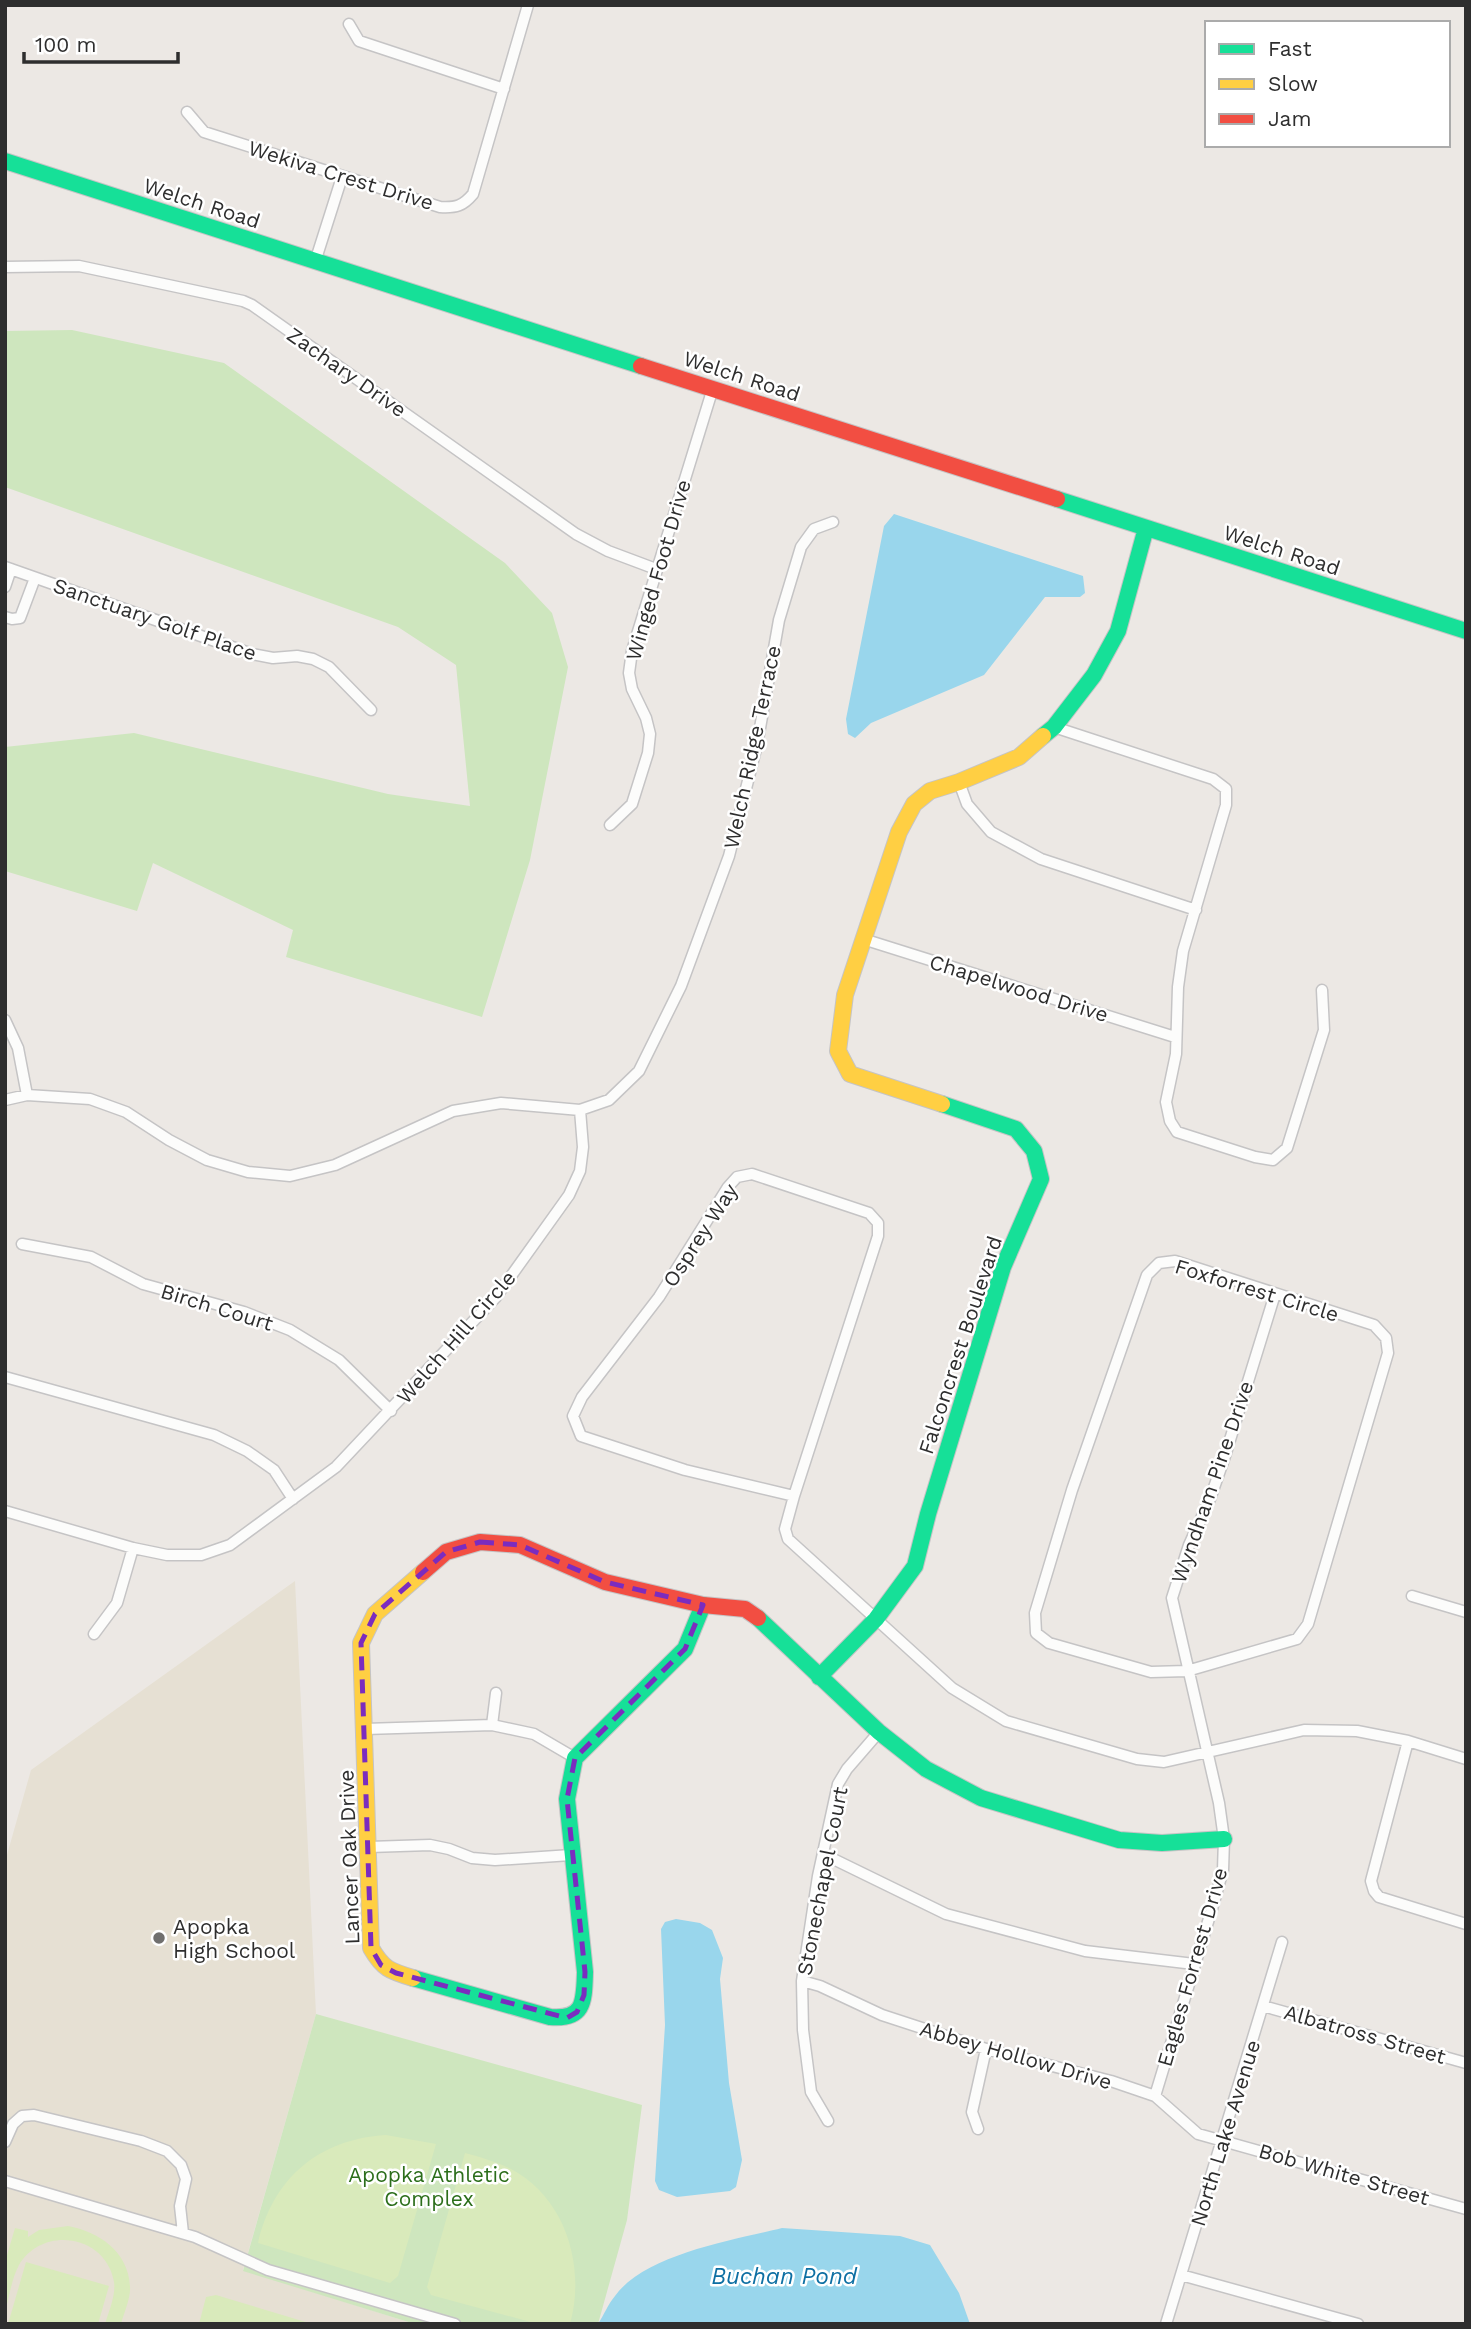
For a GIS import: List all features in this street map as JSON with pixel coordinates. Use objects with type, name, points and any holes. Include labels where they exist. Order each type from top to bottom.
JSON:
[{"type":"street","name":"Wekiva Crest Drive","points":[[187,112],[204,132],[440,207],[455,208],[465,204],[473,194],[528,5]]},
{"type":"street","points":[[349,24],[359,41],[504,89]]},
{"type":"street","name":"Welch Road","points":[[5,161],[1466,631]]},
{"type":"street","points":[[316,262],[342,177]]},
{"type":"street","name":"Zachary Drive","points":[[5,267],[79,266],[252,305],[576,534],[608,551],[656,569]]},
{"type":"street","name":"Winged Foot Drive","points":[[610,825],[632,804],[648,753],[650,734],[646,718],[632,689],[629,673],[632,651],[713,388]]},
{"type":"street","name":"Welch Ridge Terrace","points":[[580,1110],[609,1100],[639,1071],[681,986],[729,856],[757,745],[779,620],[801,547],[814,529],[833,522]]},
{"type":"street","name":"Falconcrest Boulevard","points":[[819,1677],[876,1619],[915,1566],[928,1514],[1003,1267],[1041,1179],[1034,1150],[1016,1129],[850,1074],[838,1051],[845,995],[900,832],[914,804],[930,790],[959,782],[1019,757],[1054,727],[1094,675],[1118,631],[1146,528]]},
{"type":"street","points":[[5,587],[8,568]]},
{"type":"street","name":"Sanctuary Golf Place","points":[[8,568],[252,654],[273,658],[297,656],[313,659],[329,667],[371,710]]},
{"type":"street","points":[[5,617],[20,618],[35,578]]},
{"type":"street","points":[[1054,727],[1213,779],[1226,789],[1226,806],[1183,951],[1178,987],[1176,1054],[1166,1102],[1170,1121],[1177,1132],[1255,1157],[1273,1160],[1287,1148],[1324,1030],[1322,990]]},
{"type":"street","points":[[959,782],[967,804],[991,832],[1041,859],[1196,910]]},
{"type":"street","name":"Chapelwood Drive","points":[[863,939],[1175,1037]]},
{"type":"street","points":[[5,1020],[18,1048],[27,1095]]},
{"type":"street","points":[[5,1100],[27,1095],[90,1100],[126,1112],[169,1140],[207,1160],[248,1172],[290,1175],[335,1165],[453,1111],[501,1103],[580,1110]]},
{"type":"street","name":"Welch Hill Circle","points":[[5,1511],[133,1548],[167,1555],[201,1555],[230,1545],[336,1467],[496,1297],[569,1195],[580,1171],[583,1147],[580,1110]]},
{"type":"street","name":"Osprey Way","points":[[794,1496],[685,1470],[581,1436],[573,1416],[582,1397],[659,1297],[728,1187],[737,1177],[752,1174],[869,1213],[878,1223],[878,1236],[785,1529],[788,1539],[876,1619]]},
{"type":"street","name":"Birch Court","points":[[22,1244],[91,1257],[143,1284],[244,1312],[290,1330],[339,1360],[391,1411]]},
{"type":"street","name":"Foxforrest Circle","points":[[1175,1261],[1374,1325],[1386,1338],[1388,1353],[1308,1624],[1297,1639],[1187,1671],[1152,1672],[1049,1643],[1035,1633],[1035,1614],[1072,1490],[1147,1275],[1159,1263],[1175,1261]]},
{"type":"street","name":"Wyndham Pine Drive","points":[[1207,1754],[1171,1598],[1225,1456],[1275,1294]]},
{"type":"street","points":[[5,1377],[214,1435],[247,1451],[274,1470],[293,1499]]},
{"type":"street","name":"Lancer Oak Drive","points":[[575,1758],[567,1799],[585,1972],[584,1995],[577,2012],[567,2018],[550,2017],[396,1973],[381,1965],[371,1948],[361,1643],[375,1614],[446,1552],[480,1542],[520,1545],[605,1582],[703,1605],[744,1609],[759,1619],[879,1732],[926,1769],[981,1798],[1119,1840],[1162,1843],[1224,1839]]},
{"type":"street","points":[[94,1634],[117,1603],[133,1548]]},
{"type":"street","points":[[1412,1595],[1466,1612]]},
{"type":"street","points":[[365,1729],[492,1725],[534,1734],[575,1758],[685,1649],[703,1605]]},
{"type":"street","points":[[876,1619],[952,1688],[1006,1721],[1137,1759],[1164,1762],[1304,1730],[1357,1731],[1408,1741],[1466,1759]]},
{"type":"street","points":[[492,1725],[496,1693]]},
{"type":"street","name":"Stonechapel Court","points":[[828,2121],[811,2092],[803,2030],[802,1981],[807,1940],[838,1784],[847,1769],[879,1732]]},
{"type":"street","points":[[1408,1741],[1371,1881],[1374,1891],[1379,1898],[1466,1924]]},
{"type":"street","name":"Eagles Forrest Drive","points":[[1155,2096],[1223,1870],[1224,1839],[1219,1803],[1207,1754]]},
{"type":"street","points":[[369,1847],[430,1845],[472,1858],[495,1860],[571,1855]]},
{"type":"street","points":[[823,1854],[946,1914],[1085,1951],[1194,1965]]},
{"type":"street","name":"North Lake Avenue","points":[[1166,2324],[1282,1942]]},
{"type":"street","name":"Abbey Hollow Drive","points":[[802,1981],[820,1986],[882,2015],[986,2049],[1111,2081],[1155,2096],[1198,2134],[1223,2140]]},
{"type":"street","name":"Albatross Street","points":[[1263,2006],[1466,2063]]},
{"type":"street","points":[[978,2129],[972,2112],[986,2049]]},
{"type":"street","points":[[5,2142],[13,2124],[22,2116],[34,2115],[141,2141],[167,2151],[181,2165],[186,2179],[180,2206],[183,2233]]},
{"type":"street","name":"Bob White Street","points":[[1223,2140],[1466,2209]]},
{"type":"street","points":[[5,2181],[183,2233],[268,2270],[455,2324]]},
{"type":"street","points":[[1181,2275],[1358,2324]]},
{"type":"highlighted area","points":[[480,1542],[520,1545],[605,1582],[703,1605],[685,1649],[575,1758],[567,1799],[585,1972],[584,1995],[577,2012],[567,2018],[396,1973],[381,1965],[371,1948],[361,1643],[375,1614],[446,1552]]},
{"type":"shaded area","name":"Apopka High School","points":[[295,1581],[316,2014],[243,2270],[415,2324],[5,2324],[5,1862],[31,1770]]},
{"type":"green space","points":[[72,330],[224,363],[505,563],[552,613],[568,667],[530,860],[482,1017],[286,957],[293,930],[153,863],[137,911],[5,871],[5,747],[134,733],[388,794],[470,806],[456,665],[398,627],[5,487],[5,331]]},
{"type":"green space","name":"Apopka Athletic Complex","points":[[316,2014],[642,2105],[627,2220],[598,2324],[415,2324],[243,2271]]},
{"type":"green space","points":[[386,2135],[436,2144],[398,2276],[390,2283],[258,2243],[275,2199],[287,2181],[302,2166],[340,2144]]},
{"type":"green space","points":[[465,2153],[511,2169],[546,2197],[558,2216],[573,2258],[574,2302],[570,2324],[538,2324],[431,2295],[427,2287]]},
{"type":"green space","points":[[68,2226],[101,2238],[118,2253],[124,2263],[130,2291],[121,2324],[105,2324],[114,2287],[109,2266],[87,2245],[72,2241],[57,2240],[30,2252],[19,2265],[5,2312],[5,2262],[15,2228],[28,2231],[28,2237],[39,2230]]},
{"type":"green space","points":[[26,2262],[109,2286],[98,2324],[8,2324]]},
{"type":"green space","points":[[216,2295],[309,2323],[199,2324],[206,2297]]},
{"type":"water","points":[[894,514],[1083,576],[1085,593],[1080,597],[1045,597],[984,675],[871,723],[855,738],[848,734],[846,719],[884,526]]},
{"type":"water","points":[[676,1919],[700,1923],[712,1930],[723,1958],[720,1979],[729,2083],[742,2160],[736,2187],[730,2191],[677,2197],[659,2190],[655,2181],[665,2025],[661,1929],[665,1922]]},
{"type":"water","name":"Buchan Pond","points":[[782,2228],[900,2236],[930,2245],[959,2293],[970,2324],[598,2324],[615,2296],[647,2269],[692,2251]]},
{"type":"traffic: fast","points":[[5,161],[641,366]]},
{"type":"traffic: fast","points":[[1057,499],[1466,631]]},
{"type":"traffic: fast","points":[[1043,736],[1054,727],[1094,675],[1118,631],[1146,528]]},
{"type":"traffic: fast","points":[[819,1677],[876,1619],[915,1566],[928,1514],[1003,1267],[1041,1179],[1034,1151],[1016,1129],[942,1104]]},
{"type":"traffic: fast","points":[[413,1978],[550,2017],[562,2017],[576,2012],[583,2000],[585,1972],[567,1799],[575,1758],[685,1649],[703,1605]]},
{"type":"traffic: fast","points":[[758,1618],[879,1732],[926,1769],[981,1798],[1119,1840],[1162,1843],[1224,1839]]},
{"type":"traffic: slow","points":[[942,1104],[850,1074],[838,1051],[845,995],[899,832],[914,804],[930,791],[1019,757],[1043,736]]},
{"type":"traffic: slow","points":[[413,1978],[388,1968],[379,1961],[371,1948],[361,1643],[375,1614],[423,1572]]},
{"type":"traffic: jam","points":[[641,366],[1057,499]]},
{"type":"traffic: jam","points":[[423,1572],[446,1552],[480,1542],[520,1545],[605,1582],[703,1605],[745,1609],[758,1618]]},
{"type":"place","name":"Apopka High School","points":[[159,1938]]}]
